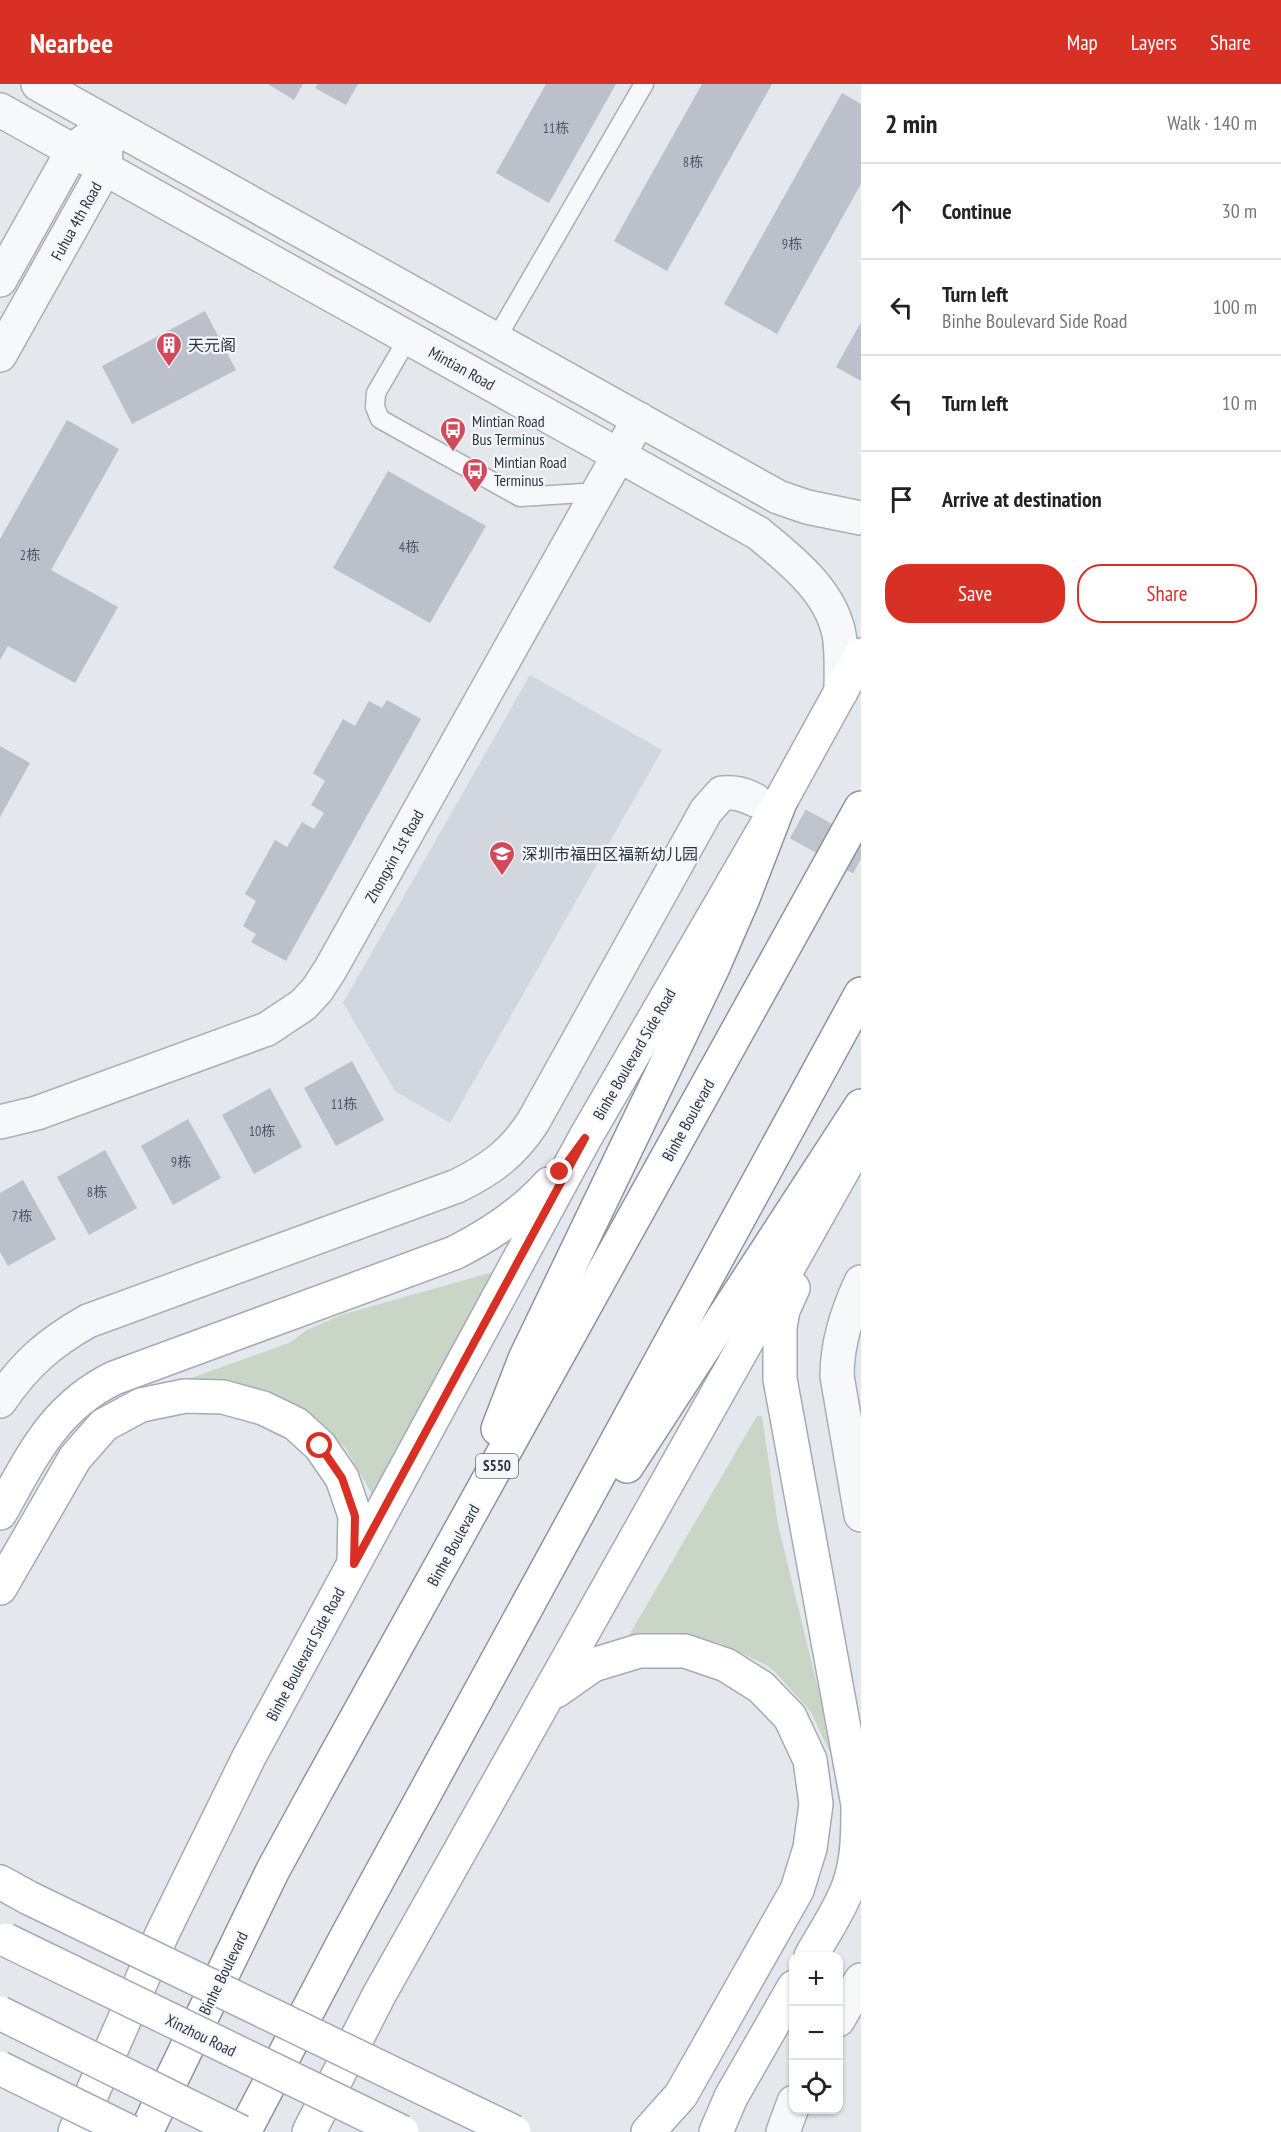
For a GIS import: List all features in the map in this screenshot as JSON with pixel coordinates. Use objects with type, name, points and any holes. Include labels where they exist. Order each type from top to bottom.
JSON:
[{"type":"main road","name":"Binhe Boulevard Side Road","points":[[75,2132],[162,1934],[249,1757],[767,801],[841,692],[861,655]]},
{"type":"main road","points":[[445,1559],[467,1509],[525,1359],[713,968],[743,898],[767,801]]},
{"type":"main road","name":"Binhe Boulevard","points":[[146,2132],[273,1870],[861,807]]},
{"type":"main road","points":[[0,2013],[243,2132],[347,1936],[491,1676],[861,994]]},
{"type":"main road","points":[[491,1676],[861,1106]]},
{"type":"main road","points":[[0,1513],[52,1426],[96,1387],[114,1378],[454,1253],[474,1243],[513,1218],[532,1202],[560,1172],[585,1138]]},
{"type":"main road","points":[[309,2132],[379,1995],[861,1138]]},
{"type":"main road","points":[[813,1952],[841,1904],[850,1883],[858,1840],[858,1805],[783,1395],[780,1344],[783,1310],[838,1182]]},
{"type":"main road","points":[[0,1588],[75,1458],[104,1425],[141,1405],[185,1396],[223,1397],[263,1408],[296,1424],[320,1446],[342,1478],[355,1516],[354,1564]]},
{"type":"main road","points":[[549,1696],[593,1665],[639,1651],[685,1651],[726,1665],[761,1688],[790,1717],[810,1760],[816,1804],[810,1848],[797,1890],[681,2095],[648,2132]]},
{"type":"main road","points":[[0,1882],[514,2132]]},
{"type":"main road","name":"Xinzhou Road","points":[[3,1939],[402,2132]]},
{"type":"main road","points":[[716,2132],[727,2103],[789,1996]]},
{"type":"main road","points":[[0,2068],[130,2132]]},
{"type":"street","points":[[38,84],[778,497],[807,507],[861,518]]},
{"type":"street","name":"Mintian Road","points":[[0,110],[758,533],[794,563],[814,585],[835,621],[840,639],[841,692]]},
{"type":"street","points":[[0,280],[73,150],[108,123]]},
{"type":"street","name":"Fuhua 4th Road","points":[[0,355],[105,168],[108,123]]},
{"type":"street","name":"Zhongxin 1st Road","points":[[0,1122],[37,1113],[267,1029],[303,1005],[330,970],[639,419]]},
{"type":"street","points":[[0,1401],[26,1366],[45,1348],[88,1321],[457,1186],[501,1161],[518,1144],[533,1122],[706,811],[722,793],[733,792],[767,801]]},
{"type":"street","points":[[861,1282],[842,1333],[837,1354],[837,1376],[861,1515]]},
{"type":"street","points":[[843,2011],[861,1980]]},
{"type":"street","points":[[783,2132],[790,2114]]},
{"type":"lane","points":[[496,339],[644,84]]},
{"type":"lane","points":[[408,338],[376,393],[375,407],[380,418],[520,497],[598,492]]},
{"type":"shaded area","name":"深圳市福田区福新幼儿园","points":[[530,675],[662,750],[450,1123],[395,1091],[343,1003]]},
{"type":"green space","points":[[500,1270],[373,1496],[346,1449],[323,1424],[304,1408],[258,1390],[169,1386],[289,1343],[307,1330],[341,1315]]},
{"type":"green space","points":[[757,1416],[762,1416],[778,1525],[838,1770],[811,1712],[766,1665],[720,1643],[628,1637]]},
{"type":"building","points":[[268,84],[303,84],[294,100]]},
{"type":"building","points":[[318,84],[358,84],[346,105],[315,88]]},
{"type":"building","points":[[546,84],[616,84],[549,203],[496,173]]},
{"type":"building","points":[[702,84],[772,84],[667,271],[614,241]]},
{"type":"building","points":[[842,93],[861,104],[861,184],[777,334],[724,304]]},
{"type":"building","name":"天元阁","points":[[205,311],[236,370],[132,424],[102,366]]},
{"type":"building","points":[[861,322],[861,381],[836,367]]},
{"type":"building","points":[[67,420],[119,449],[51,570],[118,607],[75,683],[8,646],[0,660],[0,539]]},
{"type":"building","points":[[388,471],[486,526],[430,623],[333,568]]},
{"type":"building","points":[[387,700],[421,719],[286,961],[251,942],[256,934],[243,926],[256,901],[245,894],[275,840],[287,847],[302,822],[314,829],[324,813],[311,805],[325,781],[313,773],[343,719],[355,726],[369,701],[382,708]]},
{"type":"building","points":[[0,746],[30,763],[0,817]]},
{"type":"building","points":[[352,1061],[384,1120],[336,1146],[304,1088]]},
{"type":"building","points":[[270,1088],[302,1147],[254,1174],[222,1115]]},
{"type":"building","points":[[188,1119],[221,1178],[173,1205],[141,1146]]},
{"type":"building","points":[[105,1150],[137,1208],[89,1235],[57,1177]]},
{"type":"building","points":[[23,1180],[56,1239],[8,1266],[0,1252],[0,1193]]},
{"type":"tunnel","points":[[755,800],[861,859]]},
{"type":"place","name":"天元阁","points":[[169,368]]},
{"type":"place","name":"Mintian Road Bus Terminus","points":[[453,453]]},
{"type":"place","name":"Mintian Road Terminus","points":[[475,494]]},
{"type":"place","name":"深圳市福田区福新幼儿园","points":[[502,877]]},
{"type":"route","points":[[320,1446],[342,1478],[355,1516],[354,1564],[585,1138],[560,1172]]}]
